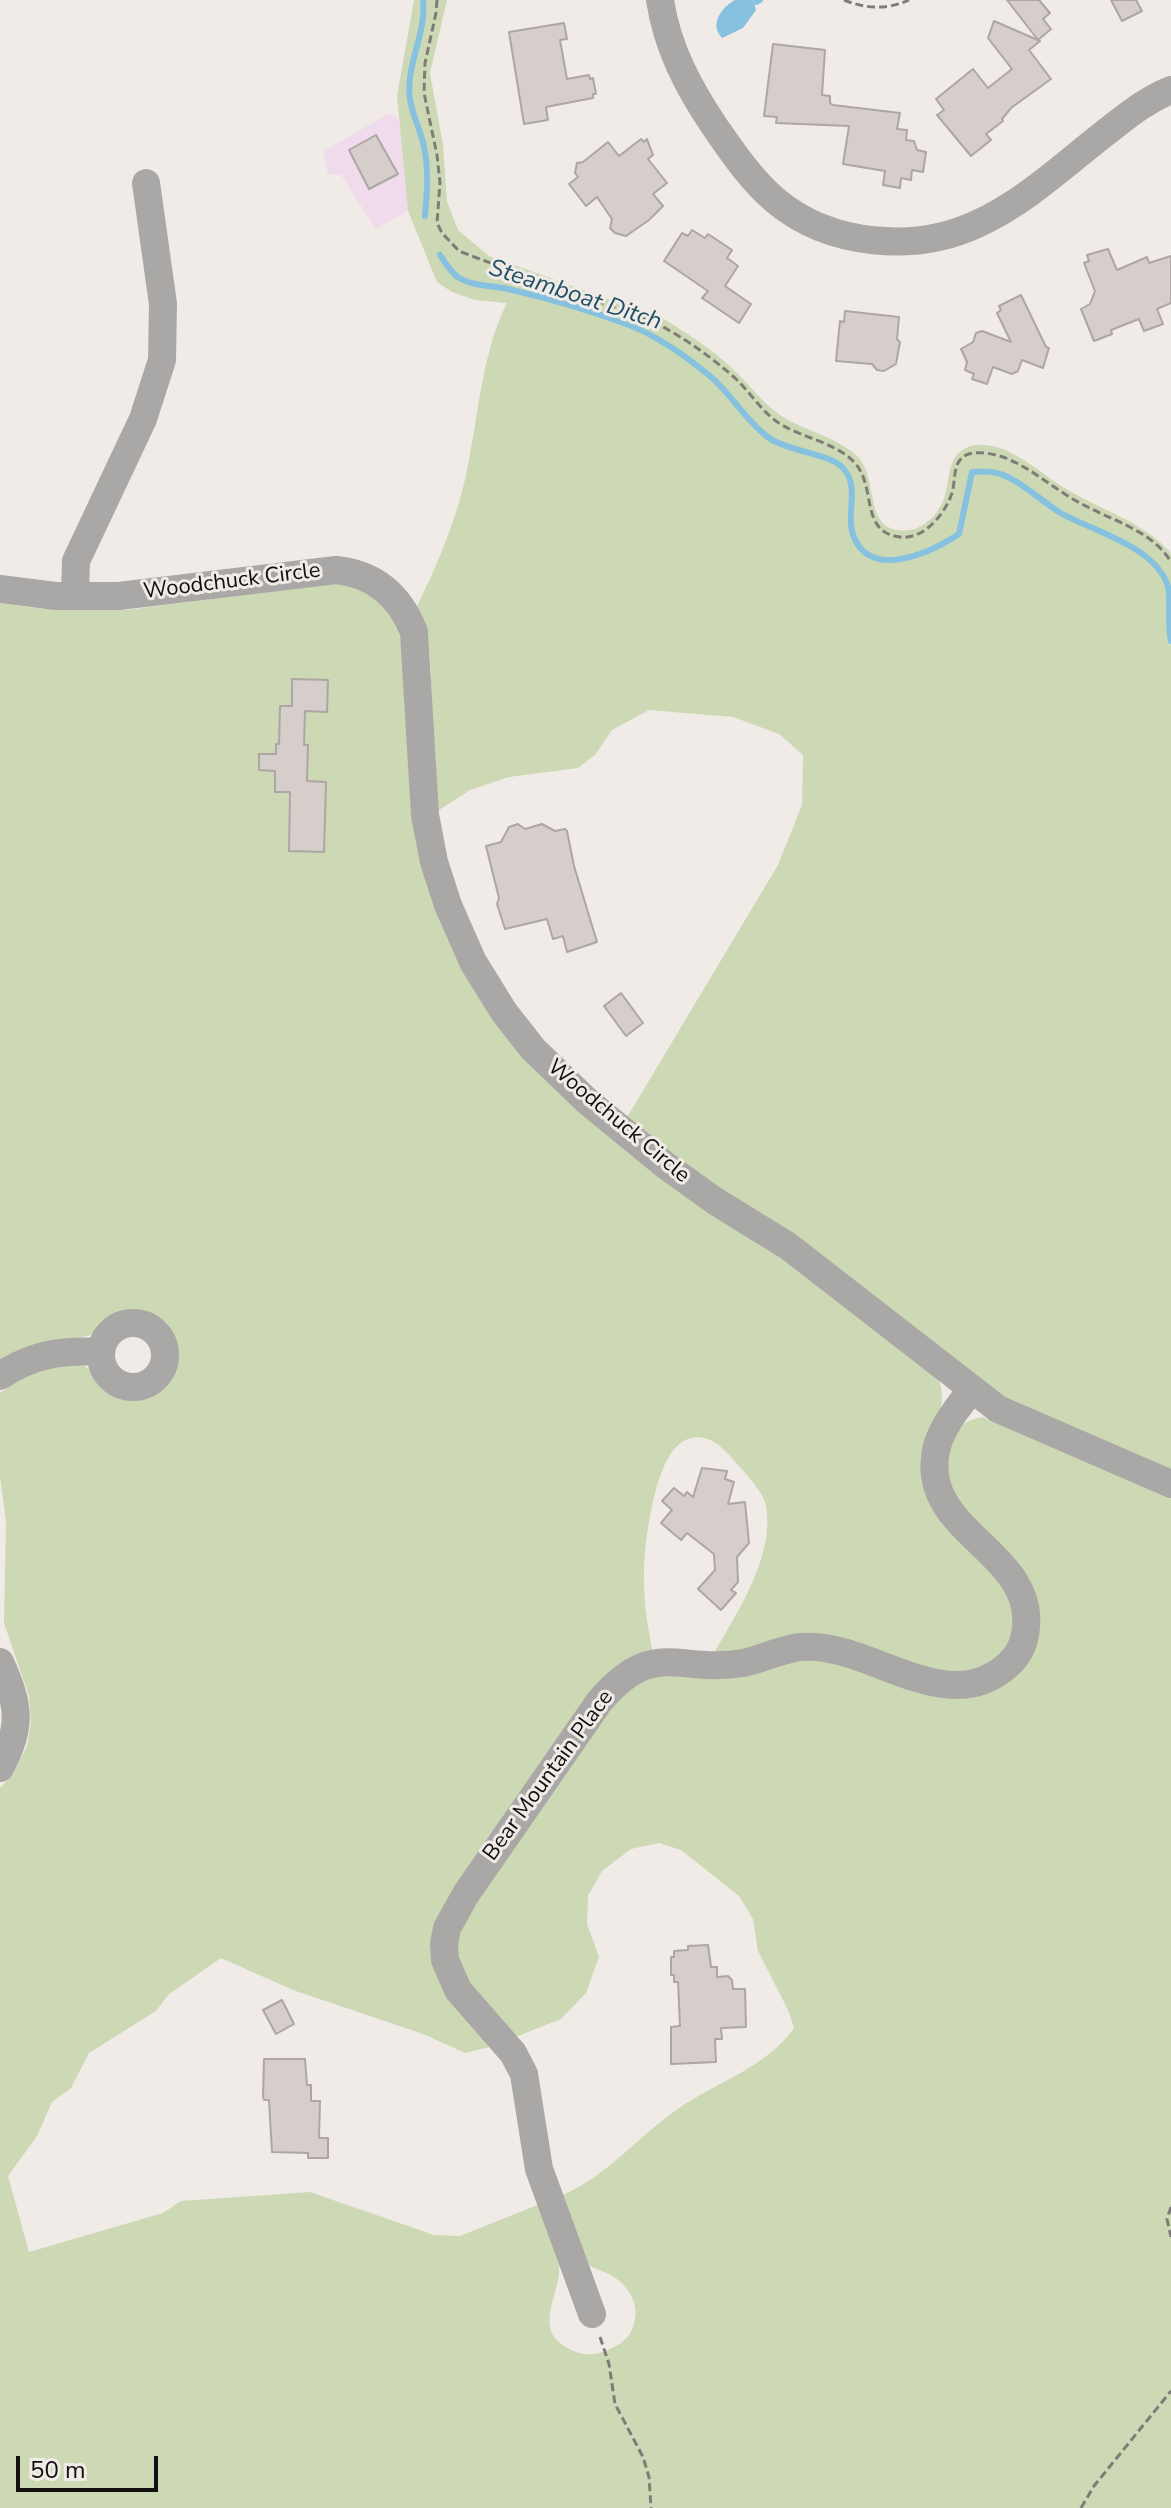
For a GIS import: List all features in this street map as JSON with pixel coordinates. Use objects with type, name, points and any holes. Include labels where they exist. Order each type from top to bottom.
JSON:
[{"type":"street","points":[[660,0],[668,39],[680,68],[695,97],[748,172],[764,190],[796,215],[842,234],[865,239],[912,242],[978,224],[1017,202],[1142,105],[1171,90]]},
{"type":"street","points":[[75,596],[76,561],[143,419],[162,360],[163,304],[146,183]]},
{"type":"street","name":"Woodchuck Circle","points":[[0,589],[75,596],[145,594],[336,570],[365,576],[383,586],[407,615],[414,632],[425,815],[436,872],[460,935],[504,1012],[549,1066],[598,1111],[693,1185],[788,1246],[972,1389],[1017,1419],[1171,1484]]},
{"type":"street","points":[[0,1376],[38,1356],[60,1351],[101,1352]]},
{"type":"street","name":"Bear Mountain Place","points":[[592,2314],[539,2169],[524,2074],[513,2053],[468,2003],[450,1975],[444,1944],[447,1928],[454,1912],[501,1840],[599,1702],[611,1687],[639,1667],[655,1662],[741,1663],[797,1647],[809,1647],[844,1653],[926,1681],[958,1685],[986,1678],[1010,1663],[1025,1636],[1027,1618],[1024,1598],[1004,1567],[953,1515],[937,1485],[937,1446],[945,1428],[972,1389]]},
{"type":"street","points":[[0,1662],[18,1713],[15,1737],[0,1768]]},
{"type":"path","points":[[437,0],[425,63],[424,93],[433,129],[440,183],[437,223],[450,244],[485,262],[641,316],[670,330],[736,380],[782,425],[846,455],[855,463],[865,479],[873,521],[882,532],[902,538],[927,529],[942,513],[951,494],[957,463],[965,456],[990,453],[1029,470],[1079,503],[1132,529],[1156,544],[1171,562]]},
{"type":"path","points":[[844,0],[887,8],[909,0]]},
{"type":"path","points":[[1171,2207],[1167,2219],[1171,2237]]},
{"type":"path","points":[[592,2314],[609,2364],[615,2404],[643,2457],[649,2477],[651,2508]]},
{"type":"path","points":[[1081,2508],[1094,2486],[1171,2391]]},
{"type":"shaded area","points":[[389,113],[399,119],[408,211],[376,229],[341,175],[328,174],[323,152]]},
{"type":"green space","points":[[414,0],[447,0],[430,73],[443,145],[447,201],[458,230],[489,256],[664,319],[691,336],[725,362],[776,412],[837,442],[856,455],[867,473],[878,515],[890,528],[907,531],[928,521],[943,501],[952,464],[959,452],[969,446],[984,445],[1015,455],[1068,490],[1148,533],[1171,553],[1171,1471],[1021,1407],[992,1389],[626,1119],[778,865],[802,805],[803,755],[779,734],[733,717],[649,710],[612,730],[595,755],[578,768],[509,777],[470,790],[436,812],[430,657],[427,630],[417,606],[444,546],[460,499],[485,368],[507,303],[475,300],[452,292],[437,282],[408,211],[397,96]]},
{"type":"green space","points":[[335,583],[375,595],[396,621],[405,649],[419,855],[447,938],[476,992],[502,1031],[554,1088],[688,1196],[776,1251],[937,1377],[942,1401],[926,1453],[925,1482],[933,1503],[947,1523],[1001,1581],[1013,1601],[1016,1623],[1001,1653],[987,1664],[962,1671],[943,1672],[820,1637],[794,1637],[714,1653],[760,1563],[765,1544],[766,1505],[751,1479],[712,1441],[701,1437],[688,1439],[677,1446],[667,1459],[654,1496],[645,1553],[646,1610],[653,1653],[617,1667],[592,1693],[449,1899],[438,1923],[434,1944],[435,1963],[441,1980],[450,1996],[494,2046],[465,2053],[423,2034],[293,1990],[221,1958],[168,1995],[156,2011],[89,2053],[71,2088],[52,2102],[37,2136],[8,2176],[29,2252],[163,2213],[181,2201],[310,2192],[434,2235],[460,2236],[540,2204],[559,2260],[550,2314],[553,2335],[576,2352],[588,2354],[604,2351],[624,2341],[631,2332],[635,2317],[632,2297],[619,2281],[584,2259],[560,2196],[593,2178],[679,2108],[770,2053],[794,2028],[788,2010],[758,1951],[753,1919],[739,1896],[681,1850],[659,1843],[631,1849],[602,1871],[588,1896],[587,1924],[599,1957],[586,1993],[561,2019],[513,2038],[477,1997],[460,1968],[458,1935],[464,1915],[612,1702],[651,1675],[682,1670],[735,1673],[818,1658],[851,1665],[910,1687],[950,1694],[993,1685],[1022,1664],[1031,1650],[1038,1619],[1031,1585],[1013,1557],[959,1506],[948,1478],[949,1451],[957,1432],[967,1422],[982,1417],[1171,1497],[1171,2508],[0,2508],[0,1788],[13,1774],[27,1746],[31,1723],[29,1696],[4,1623],[6,1522],[0,1476],[0,1393],[37,1371],[69,1363],[86,1367],[100,1385],[112,1394],[142,1398],[165,1384],[172,1374],[175,1351],[170,1334],[158,1320],[132,1312],[118,1315],[88,1336],[32,1346],[0,1360],[0,603],[42,609],[127,610]]},
{"type":"water","points":[[735,0],[753,0],[756,10],[743,28],[722,38],[718,33],[718,17]]},
{"type":"building","points":[[1007,0],[1039,0],[1050,13],[1043,19],[1051,29],[1038,40]]},
{"type":"building","points":[[1111,0],[1136,0],[1142,11],[1122,21]]},
{"type":"building","points":[[994,21],[1040,41],[1029,50],[1051,79],[1011,108],[1003,121],[986,134],[991,140],[971,156],[937,115],[944,110],[936,99],[973,69],[988,88],[1012,69],[988,38]]},
{"type":"building","points":[[564,23],[567,39],[560,40],[567,79],[589,75],[590,79],[593,78],[596,94],[593,98],[546,107],[548,120],[524,124],[509,32]]},
{"type":"building","points":[[773,44],[825,50],[822,95],[830,96],[833,105],[900,113],[897,129],[907,130],[906,140],[914,141],[917,150],[926,152],[923,172],[912,170],[911,180],[901,178],[900,188],[883,185],[885,171],[843,164],[849,126],[776,123],[777,117],[764,116]]},
{"type":"building","points":[[376,135],[398,174],[369,189],[349,150]]},
{"type":"building","points":[[641,139],[644,142],[647,139],[653,155],[648,159],[667,183],[653,194],[663,206],[626,236],[610,228],[612,219],[597,197],[586,206],[569,184],[578,177],[575,173],[577,163],[583,162],[608,142],[619,156]]},
{"type":"building","points":[[692,230],[705,238],[708,234],[732,250],[727,258],[738,266],[725,286],[751,304],[739,323],[702,298],[708,291],[664,261],[682,233],[688,236]]},
{"type":"building","points":[[1108,249],[1117,270],[1147,257],[1149,263],[1171,256],[1171,303],[1157,309],[1163,324],[1144,331],[1139,319],[1111,330],[1112,334],[1094,341],[1081,309],[1090,304],[1095,291],[1084,263],[1089,261],[1087,255]]},
{"type":"building","points":[[1021,295],[1049,348],[1043,368],[1022,360],[1018,371],[1012,374],[993,367],[987,384],[972,379],[974,374],[965,370],[967,362],[961,349],[973,342],[976,333],[982,331],[1011,342],[997,313],[1001,310],[999,306]]},
{"type":"building","points":[[845,311],[899,317],[897,339],[900,342],[896,364],[884,371],[877,370],[872,364],[836,361],[840,321],[844,322]]},
{"type":"building","points":[[292,679],[328,680],[327,712],[305,711],[304,745],[308,745],[307,781],[326,782],[324,852],[289,851],[290,792],[275,792],[275,771],[259,770],[259,754],[276,754],[280,706],[292,706]]},
{"type":"building","points":[[518,824],[525,829],[542,824],[555,831],[567,831],[597,942],[567,952],[563,936],[553,939],[547,919],[505,929],[486,846],[501,842],[509,827]]},
{"type":"building","points":[[621,993],[643,1023],[626,1036],[604,1006]]},
{"type":"building","points":[[702,1468],[727,1471],[725,1479],[734,1482],[728,1504],[745,1502],[749,1543],[737,1557],[738,1582],[731,1590],[736,1593],[721,1610],[698,1589],[715,1570],[714,1554],[687,1533],[681,1540],[661,1523],[672,1510],[662,1501],[674,1488],[684,1496],[687,1492],[693,1497]]},
{"type":"building","points":[[708,1945],[711,1967],[717,1967],[717,1977],[728,1976],[733,1989],[745,1989],[746,2027],[721,2028],[722,2039],[715,2039],[716,2062],[671,2064],[671,2027],[680,2026],[678,1982],[674,1982],[674,1975],[671,1975],[671,1957],[674,1957],[674,1951],[688,1950],[688,1946]]},
{"type":"building","points":[[282,2000],[294,2024],[276,2034],[263,2010]]},
{"type":"building","points":[[264,2059],[305,2059],[311,2101],[320,2101],[319,2138],[328,2138],[328,2158],[308,2158],[308,2153],[272,2152],[269,2100],[264,2100],[263,2096]]},
{"type":"waterway","name":"Steamboat Ditch","points":[[423,0],[422,25],[409,86],[411,105],[426,156],[425,216]]},
{"type":"waterway","points":[[756,2],[760,0]]},
{"type":"waterway","name":"Steamboat Ditch","points":[[440,255],[453,273],[465,281],[505,288],[601,315],[640,330],[682,354],[719,384],[769,438],[842,467],[852,490],[852,531],[859,547],[871,556],[884,560],[900,559],[947,541],[959,534],[972,472],[990,472],[1008,477],[1059,512],[1120,541],[1150,560],[1168,586],[1171,641]]}]
